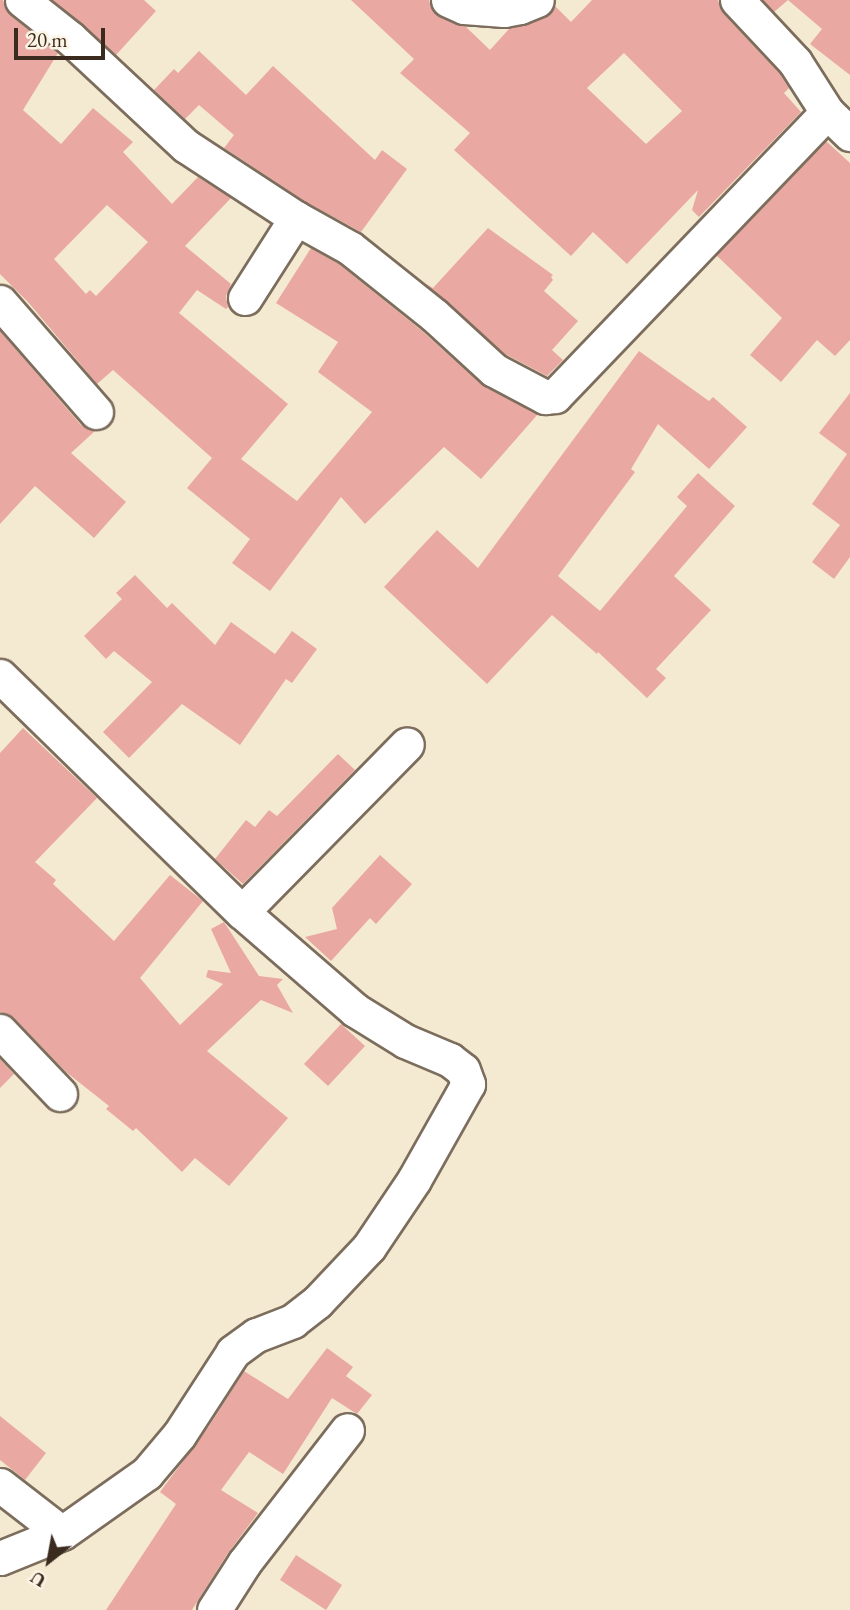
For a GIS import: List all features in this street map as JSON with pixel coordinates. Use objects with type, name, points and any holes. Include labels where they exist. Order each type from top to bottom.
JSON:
[{"type":"street","points":[[22,0],[70,38],[186,146],[296,218],[350,248],[434,316],[494,370],[533,393],[555,396],[839,123],[795,62],[737,0]]},
{"type":"street","points":[[449,0],[464,7],[504,10],[537,0]]},
{"type":"street","points":[[245,298],[296,218]]},
{"type":"street","points":[[0,302],[96,412]]},
{"type":"street","points":[[0,676],[242,912],[355,1010],[405,1041],[450,1060],[463,1070],[468,1084],[414,1180],[360,1257],[317,1302],[293,1321],[256,1335],[233,1352],[164,1455],[147,1473],[62,1533],[0,1558]]},
{"type":"street","points":[[242,912],[407,744]]},
{"type":"street","points":[[0,1031],[60,1094]]},
{"type":"street","points":[[215,1610],[244,1563],[347,1430]]},
{"type":"street","points":[[0,1485],[62,1533]]},
{"type":"building","points":[[0,0],[3,0],[10,15],[58,53],[23,110],[61,144],[93,108],[133,142],[123,152],[172,204],[198,177],[231,198],[185,246],[231,284],[226,296],[228,307],[226,309],[197,290],[179,313],[288,404],[241,459],[297,501],[372,412],[318,372],[338,342],[276,303],[311,248],[339,264],[421,330],[481,384],[538,414],[481,479],[444,447],[365,524],[341,497],[270,591],[232,563],[250,539],[187,488],[212,458],[113,370],[97,384],[28,302],[0,274]],"holes":[[[107,205],[148,242],[96,296],[90,290],[86,294],[54,259]]]},
{"type":"building","points":[[53,0],[144,0],[156,11],[116,55]]},
{"type":"building","points":[[351,0],[429,0],[433,12],[465,26],[490,50],[509,29],[544,18],[555,6],[571,22],[592,0],[718,0],[723,13],[780,74],[789,88],[784,93],[801,112],[699,217],[692,210],[698,190],[627,264],[593,232],[571,256],[454,150],[470,133],[400,73],[414,59]],"holes":[[[624,53],[682,111],[646,144],[587,88]]]},
{"type":"building","points":[[763,0],[788,0],[774,12]]},
{"type":"building","points":[[788,0],[850,0],[850,75],[810,44],[822,29]]},
{"type":"building","points":[[199,51],[246,95],[273,66],[375,160],[382,150],[407,169],[361,232],[306,202],[224,148],[234,135],[199,105],[185,119],[154,90],[174,69],[178,73]]},
{"type":"building","points":[[826,141],[850,163],[850,340],[835,356],[817,340],[781,382],[750,355],[782,318],[716,255]]},
{"type":"building","points":[[488,228],[553,275],[553,280],[544,291],[578,321],[552,350],[563,360],[547,376],[505,354],[426,284],[433,288]]},
{"type":"building","points":[[0,331],[81,425],[95,431],[71,453],[126,502],[94,538],[35,486],[0,524]]},
{"type":"building","points":[[639,351],[709,401],[713,397],[747,427],[709,469],[658,424],[631,469],[635,472],[558,576],[600,611],[687,506],[677,497],[698,473],[735,506],[674,576],[711,610],[656,669],[666,678],[647,698],[598,652],[597,654],[552,615],[487,684],[384,587],[437,530],[478,568]]},
{"type":"building","points":[[850,393],[850,557],[834,579],[812,562],[840,525],[812,504],[847,454],[819,433]]},
{"type":"building","points":[[135,575],[167,608],[172,603],[215,645],[231,622],[275,654],[292,631],[317,649],[292,683],[286,679],[240,745],[182,704],[129,758],[103,732],[152,682],[114,651],[106,659],[84,636],[122,599],[116,593]]},
{"type":"building","points":[[23,728],[97,798],[35,862],[56,880],[53,884],[114,941],[170,875],[203,901],[140,978],[180,1025],[223,984],[206,977],[208,970],[231,973],[211,929],[224,922],[259,976],[283,979],[277,985],[293,1013],[261,1000],[207,1051],[288,1118],[229,1186],[195,1158],[182,1172],[136,1128],[133,1131],[106,1109],[109,1106],[66,1072],[14,1018],[0,1012],[0,753]]},
{"type":"building","points":[[338,754],[355,770],[243,884],[215,859],[246,820],[255,827],[269,810],[277,816]]},
{"type":"building","points":[[380,855],[412,884],[376,924],[370,918],[331,961],[305,937],[337,929],[332,908]]},
{"type":"building","points":[[341,1024],[365,1046],[328,1086],[304,1064]]},
{"type":"building","points":[[0,1059],[14,1074],[0,1088]]},
{"type":"building","points":[[327,1348],[353,1367],[346,1376],[372,1395],[357,1414],[332,1398],[283,1474],[249,1452],[221,1490],[258,1513],[228,1553],[192,1610],[106,1610],[176,1504],[160,1492],[209,1426],[244,1371],[288,1399]]},
{"type":"building","points":[[0,1416],[46,1453],[25,1480],[0,1460]]},
{"type":"building","points":[[296,1555],[342,1585],[326,1610],[280,1580]]}]
